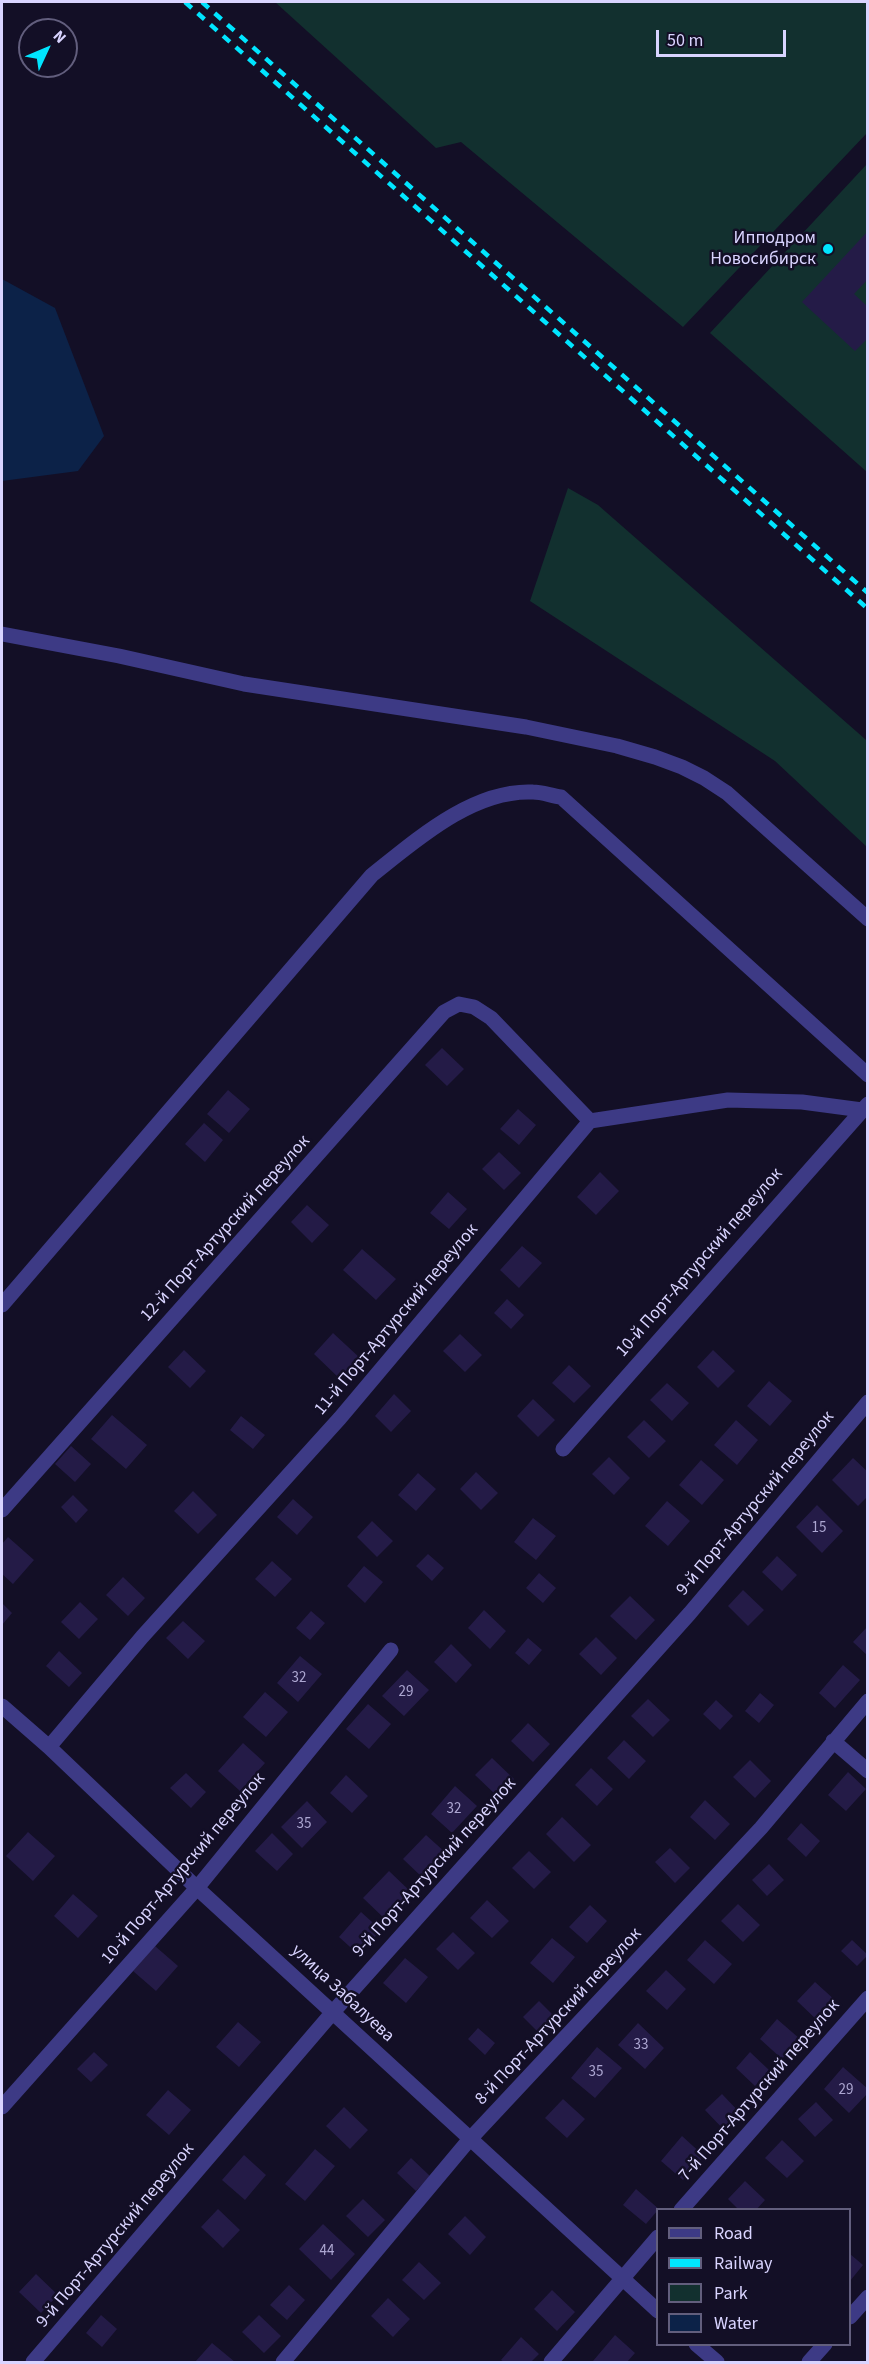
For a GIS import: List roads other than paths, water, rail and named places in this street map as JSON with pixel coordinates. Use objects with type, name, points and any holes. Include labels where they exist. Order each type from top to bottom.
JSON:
[{"type":"street","points":[[2,634],[119,656],[244,684],[526,728],[617,746],[655,757],[704,778],[727,793],[867,919]]},
{"type":"street","points":[[2,1305],[372,875],[428,830],[464,809],[503,796],[533,792],[561,797],[867,1075]]},
{"type":"street","name":"12-й Порт-Артурский переулок","points":[[2,1510],[444,1012],[459,1004],[474,1007],[491,1018],[590,1121]]},
{"type":"street","points":[[590,1121],[728,1100],[865,1107]]},
{"type":"street","name":"10-й Порт-Артурский переулок","points":[[563,1449],[865,1107]]},
{"type":"street","name":"11-й Порт-Артурский переулок","points":[[49,1747],[142,1637],[340,1418],[590,1121]]},
{"type":"street","name":"9-й Порт-Артурский переулок","points":[[33,2362],[333,2012],[690,1613],[867,1402]]},
{"type":"street","name":"10-й Порт-Артурский переулок","points":[[2,2107],[197,1888],[391,1650]]},
{"type":"street","name":"8-й Порт-Артурский переулок","points":[[283,2362],[469,2140],[761,1828],[867,1701]]},
{"type":"street","name":"улица Забалуева","points":[[2,1706],[49,1747],[197,1888],[469,2140],[656,2310]]},
{"type":"street","points":[[833,1741],[867,1772]]},
{"type":"street","name":"7-й Порт-Артурский переулок","points":[[683,2208],[867,1998]]},
{"type":"street","points":[[551,2362],[656,2238]]},
{"type":"street","points":[[851,2315],[867,2297]]},
{"type":"street","points":[[698,2346],[717,2362]]},
{"type":"street","points":[[809,2362],[823,2346]]},
{"type":"water","points":[[2,279],[55,308],[104,436],[78,471],[2,481]]},
{"type":"railway","points":[[185,2],[868,609]]},
{"type":"railway","points":[[202,2],[868,593]]},
{"type":"place","name":"Ипподром Новосибирск","points":[[828,249]]}]
